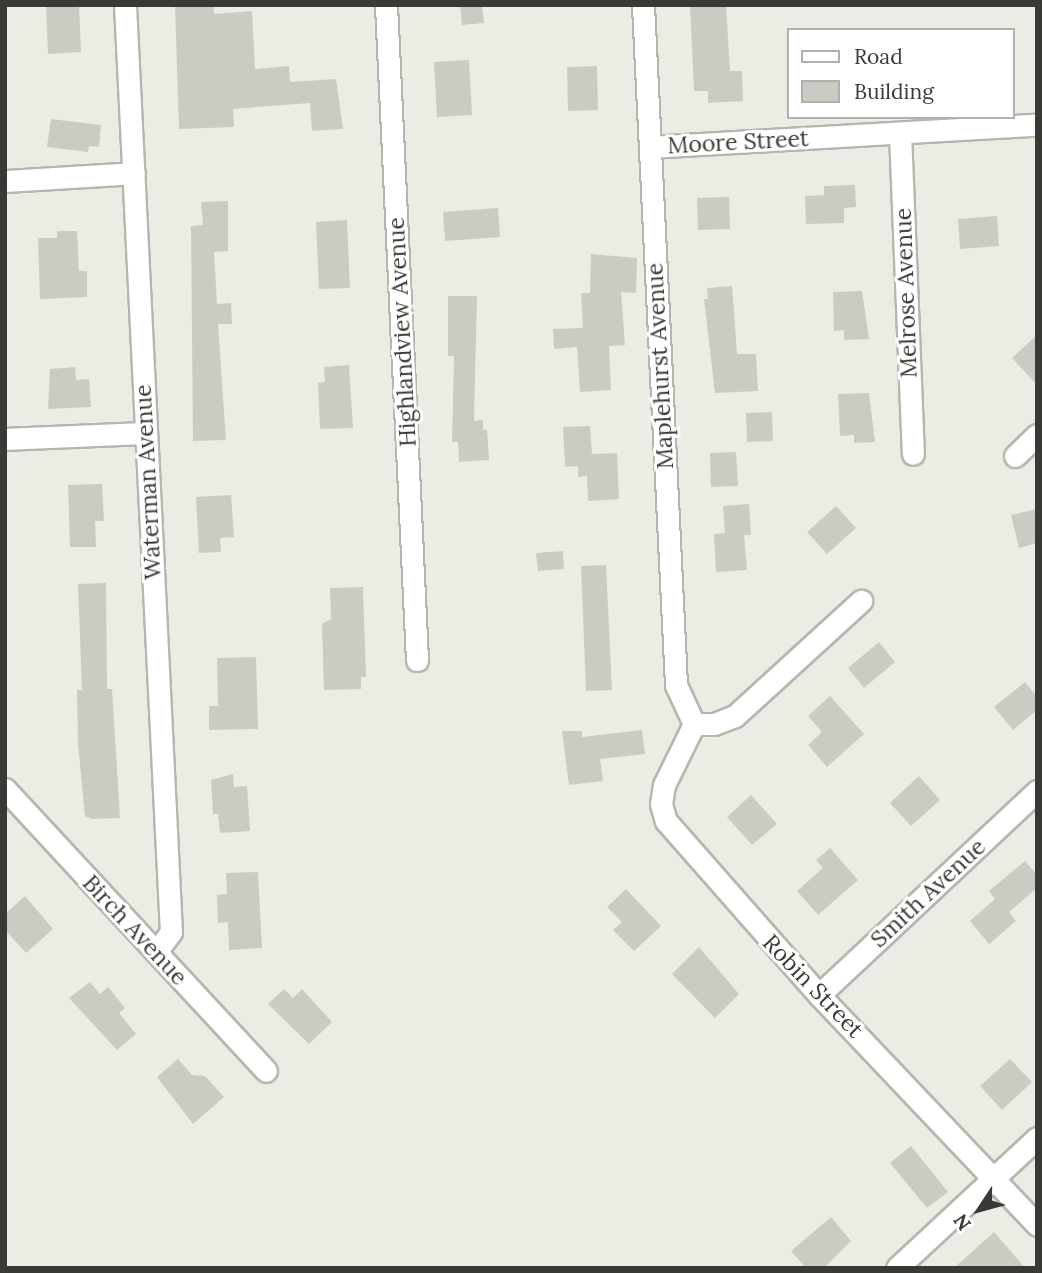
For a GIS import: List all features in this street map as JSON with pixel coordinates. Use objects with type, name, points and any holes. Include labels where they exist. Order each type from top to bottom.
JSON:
[{"type":"street","name":"Waterman Avenue","points":[[125,5],[171,932],[156,952]]},
{"type":"street","name":"Highlandview Avenue","points":[[386,5],[417,660]]},
{"type":"street","name":"Maplehurst Avenue","points":[[643,5],[676,685],[694,724]]},
{"type":"street","name":"Moore Street","points":[[650,147],[1037,125]]},
{"type":"street","name":"Melrose Avenue","points":[[900,132],[913,454]]},
{"type":"street","points":[[5,181],[134,173]]},
{"type":"street","points":[[5,439],[145,433]]},
{"type":"street","points":[[1015,456],[1037,435]]},
{"type":"street","points":[[694,724],[714,724],[735,716],[861,601]]},
{"type":"street","name":"Robin Street","points":[[694,724],[664,785],[661,804],[666,821],[819,995],[1037,1225]]},
{"type":"street","name":"Birch Avenue","points":[[5,789],[266,1071]]},
{"type":"street","name":"Smith Avenue","points":[[819,995],[1037,791]]},
{"type":"street","points":[[897,1268],[1037,1138]]},
{"type":"building","points":[[46,5],[79,5],[81,52],[48,54]]},
{"type":"building","points":[[175,5],[214,5],[214,14],[252,11],[255,69],[289,66],[290,82],[336,79],[343,129],[312,131],[310,103],[233,109],[234,127],[179,129]]},
{"type":"building","points":[[460,5],[482,5],[484,23],[462,25]]},
{"type":"building","points":[[690,5],[726,5],[730,71],[742,71],[743,101],[708,103],[708,91],[694,91]]},
{"type":"building","points":[[469,60],[472,115],[437,117],[434,62]]},
{"type":"building","points":[[597,66],[598,110],[568,111],[567,67]]},
{"type":"building","points":[[51,119],[101,125],[99,147],[89,146],[88,152],[47,147]]},
{"type":"building","points":[[855,185],[856,207],[844,208],[844,223],[806,224],[805,196],[824,195],[824,186]]},
{"type":"building","points":[[729,197],[730,229],[698,230],[697,198]]},
{"type":"building","points":[[228,201],[228,251],[214,252],[217,304],[231,303],[232,324],[218,324],[226,440],[193,441],[191,226],[203,225],[201,202]]},
{"type":"building","points":[[498,208],[500,237],[445,241],[443,212]]},
{"type":"building","points":[[997,216],[999,246],[960,249],[958,219]]},
{"type":"building","points":[[347,220],[350,288],[319,289],[316,222]]},
{"type":"building","points":[[57,231],[77,231],[79,271],[87,271],[87,297],[40,299],[38,238],[57,238]]},
{"type":"building","points":[[591,254],[637,258],[636,293],[621,292],[625,345],[609,346],[611,390],[580,392],[577,347],[554,349],[553,329],[583,328],[581,293],[590,293]]},
{"type":"building","points":[[732,286],[737,354],[756,354],[758,391],[715,393],[704,299],[708,299],[707,288]]},
{"type":"building","points":[[862,291],[869,339],[844,340],[844,330],[834,331],[833,292]]},
{"type":"building","points":[[448,296],[477,296],[474,421],[483,420],[483,430],[487,430],[489,460],[459,462],[458,442],[452,442],[454,356],[448,356]]},
{"type":"building","points":[[1037,335],[1037,385],[1012,358]]},
{"type":"building","points":[[349,365],[353,428],[320,429],[318,383],[325,382],[324,367]]},
{"type":"building","points":[[75,367],[76,380],[89,379],[91,407],[48,409],[50,369]]},
{"type":"building","points":[[869,393],[875,442],[854,443],[854,435],[840,436],[838,394]]},
{"type":"building","points":[[772,412],[773,441],[747,442],[746,413]]},
{"type":"building","points":[[590,426],[592,454],[617,453],[619,499],[588,501],[587,476],[578,477],[578,466],[565,467],[563,427]]},
{"type":"building","points":[[736,452],[738,486],[711,487],[710,453]]},
{"type":"building","points":[[102,484],[104,521],[95,521],[96,547],[70,547],[68,485]]},
{"type":"building","points":[[231,495],[234,537],[220,538],[221,552],[199,553],[196,497]]},
{"type":"building","points":[[749,504],[751,535],[744,535],[747,570],[716,572],[714,534],[725,533],[723,506]]},
{"type":"building","points":[[836,506],[856,528],[827,554],[807,532]]},
{"type":"building","points":[[1037,509],[1037,543],[1019,548],[1011,515]]},
{"type":"building","points":[[563,551],[564,569],[538,571],[536,553]]},
{"type":"building","points":[[606,565],[612,690],[586,691],[581,566]]},
{"type":"building","points":[[106,583],[107,689],[112,689],[120,818],[92,819],[85,816],[78,744],[77,690],[82,690],[78,584]]},
{"type":"building","points":[[363,587],[366,677],[361,677],[361,689],[324,690],[322,624],[331,619],[330,588]]},
{"type":"building","points":[[879,642],[895,662],[864,688],[848,668]]},
{"type":"building","points":[[256,657],[258,729],[209,730],[209,706],[218,706],[217,658]]},
{"type":"building","points":[[1025,682],[1037,697],[1037,710],[1013,730],[994,707]]},
{"type":"building","points":[[830,696],[864,734],[827,767],[808,745],[822,732],[808,716]]},
{"type":"building","points":[[642,730],[645,754],[600,759],[603,781],[569,785],[562,731],[582,731],[582,737]]},
{"type":"building","points":[[233,774],[234,787],[247,786],[250,831],[220,833],[218,814],[213,814],[211,780]]},
{"type":"building","points":[[919,776],[940,800],[911,826],[890,803]]},
{"type":"building","points":[[751,795],[777,824],[752,845],[727,817]]},
{"type":"building","points":[[830,848],[858,880],[818,915],[797,891],[823,868],[816,860]]},
{"type":"building","points":[[1025,861],[1037,875],[1037,888],[1009,912],[1016,921],[989,944],[970,921],[995,899],[989,891]]},
{"type":"building","points":[[258,872],[262,948],[229,950],[228,922],[218,923],[217,895],[227,894],[226,873]]},
{"type":"building","points":[[626,889],[661,926],[634,951],[613,930],[622,922],[607,907]]},
{"type":"building","points":[[25,896],[53,929],[26,953],[5,930],[5,914]]},
{"type":"building","points":[[699,947],[739,994],[715,1018],[672,974]]},
{"type":"building","points":[[90,982],[100,994],[108,987],[125,1008],[119,1013],[136,1034],[117,1050],[69,998]]},
{"type":"building","points":[[284,989],[293,998],[302,989],[332,1022],[309,1044],[268,1004]]},
{"type":"building","points":[[178,1059],[192,1075],[205,1076],[224,1097],[193,1124],[157,1077]]},
{"type":"building","points":[[1010,1059],[1032,1082],[1002,1110],[980,1086]]},
{"type":"building","points":[[911,1146],[948,1192],[927,1208],[890,1163]]},
{"type":"building","points":[[831,1217],[851,1241],[824,1268],[806,1268],[791,1251]]},
{"type":"building","points":[[994,1232],[1025,1268],[954,1268]]}]
